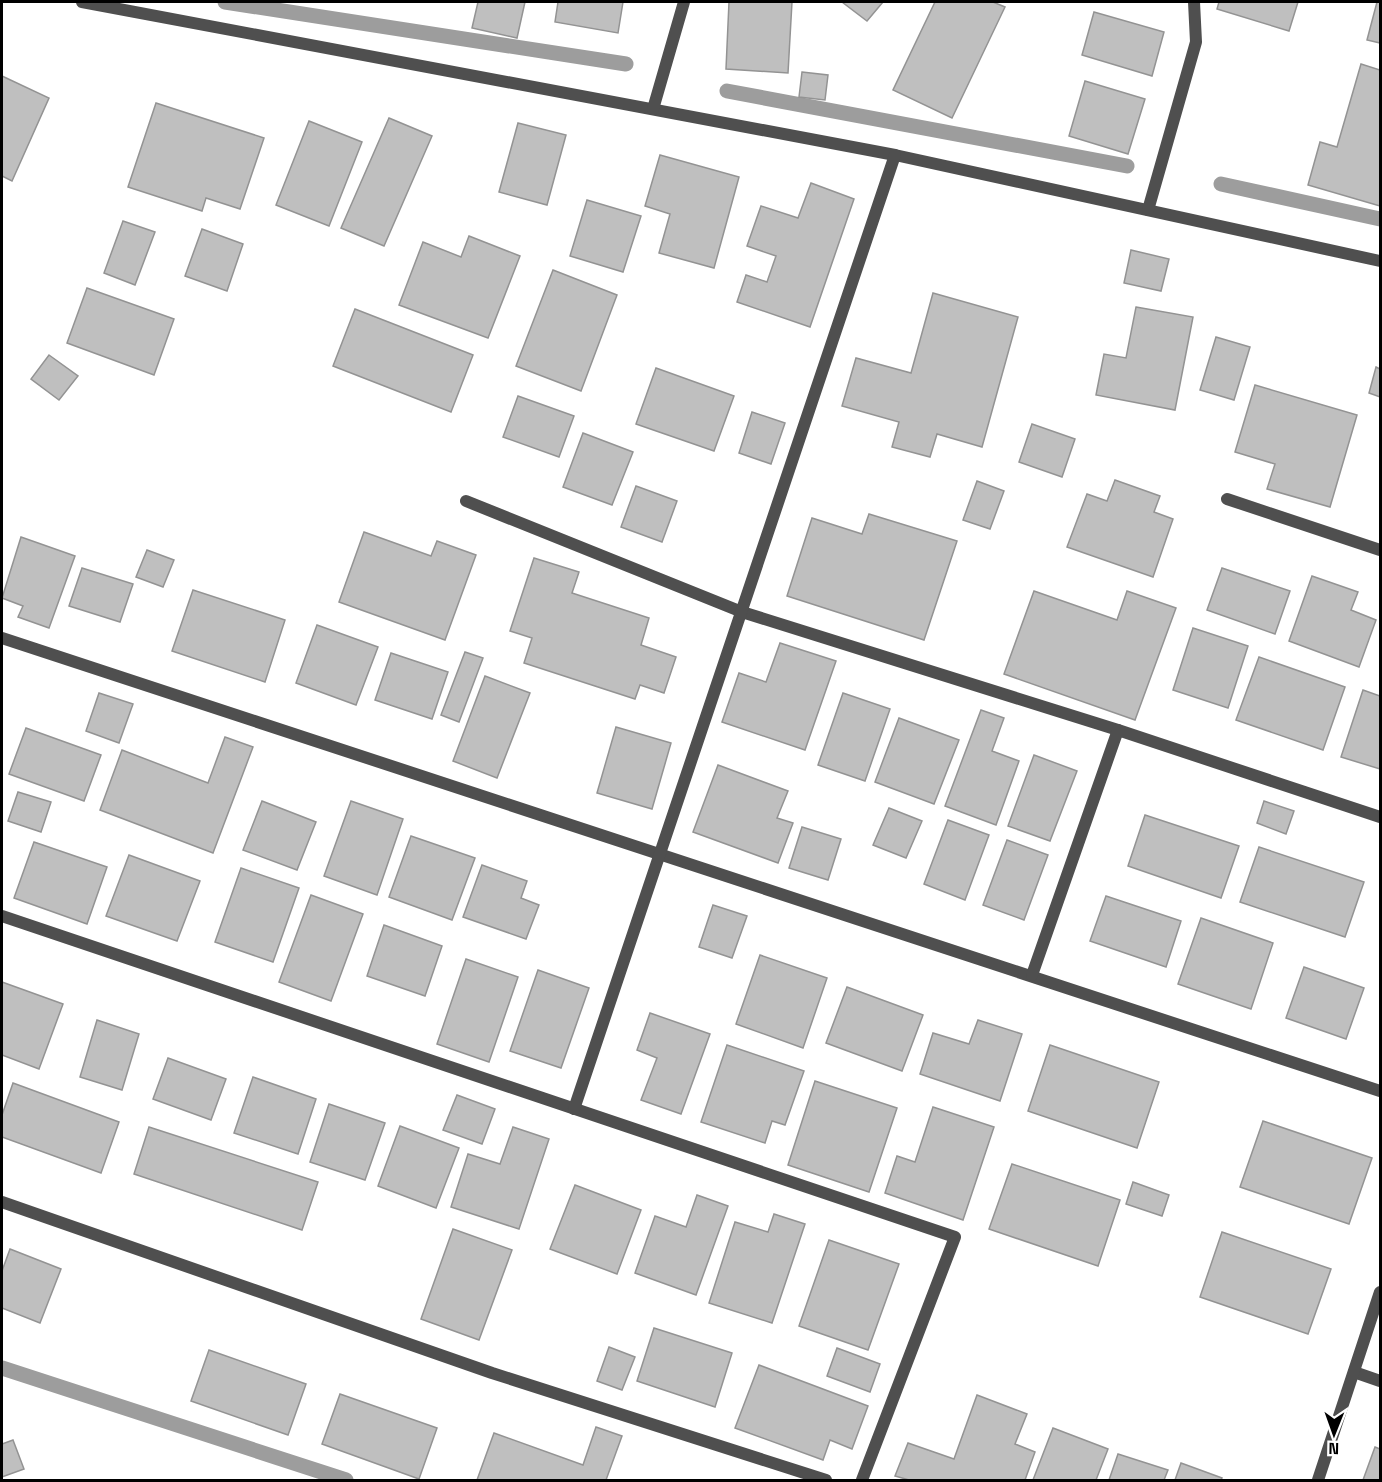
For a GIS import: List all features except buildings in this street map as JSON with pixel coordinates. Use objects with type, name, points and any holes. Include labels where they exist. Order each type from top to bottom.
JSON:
[{"type":"street","points":[[82,2],[116,4],[895,156],[1380,261]]},
{"type":"street","points":[[653,109],[684,2]]},
{"type":"street","points":[[1148,210],[1196,42],[1194,2]]},
{"type":"street","points":[[574,1109],[895,156]]},
{"type":"street","points":[[1227,499],[1380,550]]},
{"type":"street","points":[[466,501],[742,612],[1118,730],[1380,817]]},
{"type":"street","points":[[2,638],[1380,1090]]},
{"type":"street","points":[[1032,975],[1118,730]]},
{"type":"street","points":[[2,916],[955,1237],[862,1480]]},
{"type":"street","points":[[2,1202],[492,1373],[826,1480]]},
{"type":"street","points":[[1318,1480],[1380,1292]]},
{"type":"street","points":[[1354,1372],[1380,1381]]},
{"type":"waterway","points":[[225,2],[626,64]]},
{"type":"waterway","points":[[727,91],[1127,166]]},
{"type":"waterway","points":[[1221,184],[1380,219]]},
{"type":"waterway","points":[[2,1368],[346,1480]]}]
